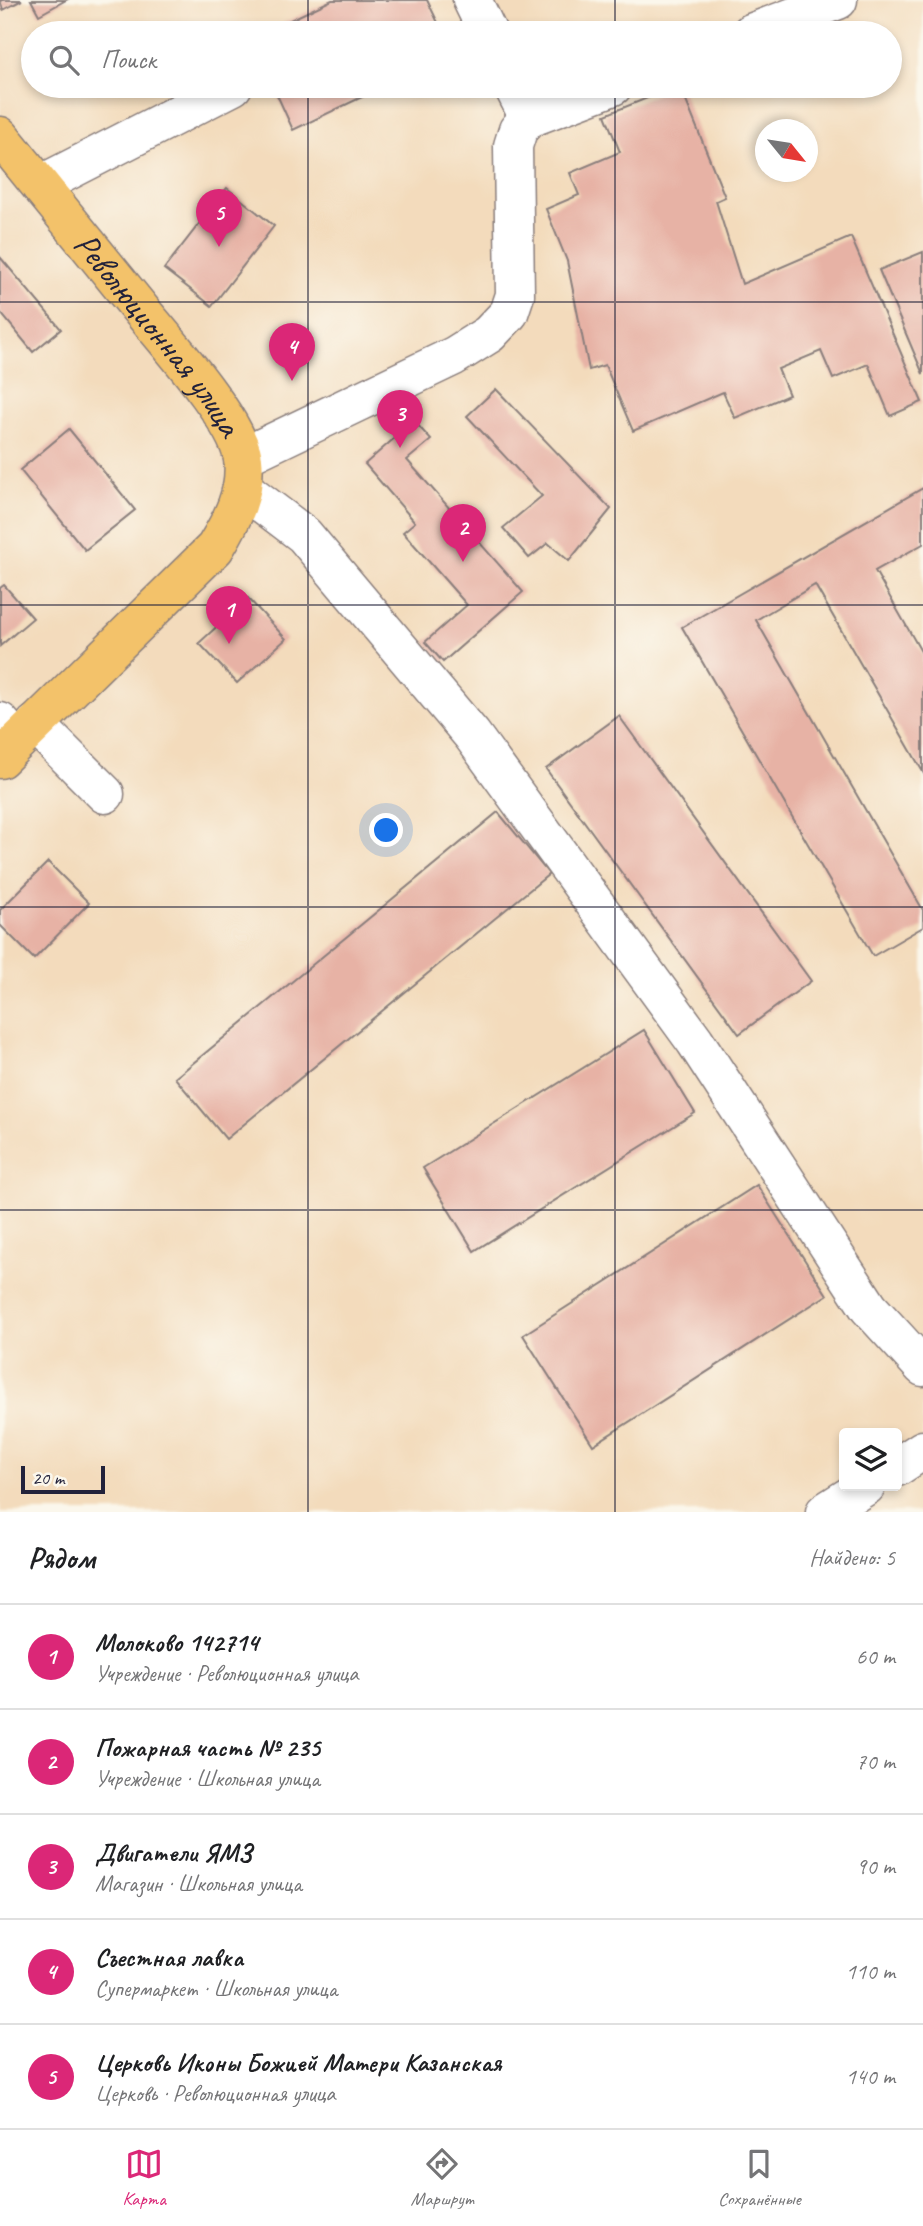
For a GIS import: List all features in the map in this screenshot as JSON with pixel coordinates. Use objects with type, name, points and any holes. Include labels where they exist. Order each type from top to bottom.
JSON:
[{"type":"main road","name":"Революционная улица","points":[[0,136],[197,379],[231,427],[243,472],[233,518],[215,548],[13,736]]},
{"type":"street","points":[[472,0],[482,21]]},
{"type":"street","points":[[783,21],[838,0]]},
{"type":"street","points":[[40,185],[210,98]]},
{"type":"street","points":[[544,98],[521,102],[513,146],[515,295],[509,313],[489,334],[454,356],[243,472],[304,536],[472,735],[695,1041],[869,1308],[923,1367]]},
{"type":"street","points":[[13,736],[105,794]]},
{"type":"street","points":[[902,1464],[923,1450]]},
{"type":"street","points":[[825,1512],[858,1491]]},
{"type":"building","points":[[0,0],[22,0],[3,10]]},
{"type":"building","points":[[31,0],[66,0],[39,15]]},
{"type":"building","points":[[332,0],[427,0],[437,21],[288,21]]},
{"type":"building","points":[[278,98],[360,98],[293,130]]},
{"type":"building","points":[[647,98],[685,98],[725,197],[716,201],[742,284],[851,237],[922,402],[890,416],[868,364],[833,379],[821,351],[778,369],[789,395],[735,418],[723,392],[633,431],[605,365],[589,370],[567,261],[546,209],[579,195],[570,173],[620,152],[605,115]]},
{"type":"building","points":[[227,188],[274,226],[212,306],[164,269]]},
{"type":"building","points":[[923,252],[923,374],[879,270]]},
{"type":"building","points":[[0,257],[61,329],[33,352],[0,312]]},
{"type":"building","points":[[496,389],[611,509],[569,561],[548,543],[529,558],[503,528],[542,496],[467,416]]},
{"type":"building","points":[[414,421],[431,440],[407,460],[523,592],[443,662],[425,642],[467,605],[403,532],[415,522],[365,464]]},
{"type":"building","points":[[69,429],[135,510],[85,550],[20,470]]},
{"type":"building","points":[[923,488],[923,544],[875,571],[923,655],[923,772],[815,585],[756,620],[923,910],[923,927],[873,956],[682,627]]},
{"type":"building","points":[[4,585],[33,618],[0,646],[0,588]]},
{"type":"building","points":[[248,598],[286,639],[237,683],[199,643]]},
{"type":"building","points":[[619,716],[811,981],[739,1034],[546,769]]},
{"type":"building","points":[[498,812],[549,874],[226,1139],[175,1078]]},
{"type":"building","points":[[48,862],[89,903],[34,959],[0,925],[0,910]]},
{"type":"building","points":[[644,1030],[695,1113],[474,1251],[423,1168]]},
{"type":"building","points":[[757,1185],[827,1295],[593,1445],[523,1335]]},
{"type":"place","name":"Церковь Иконы Божией Матери Казанская","points":[[219,247]]},
{"type":"place","name":"Съестная лавка","points":[[292,381]]},
{"type":"place","name":"Двигатели ЯМЗ","points":[[400,448]]},
{"type":"place","name":"Пожарная часть № 235","points":[[463,562]]},
{"type":"place","name":"Молоково 142714","points":[[229,644]]}]
